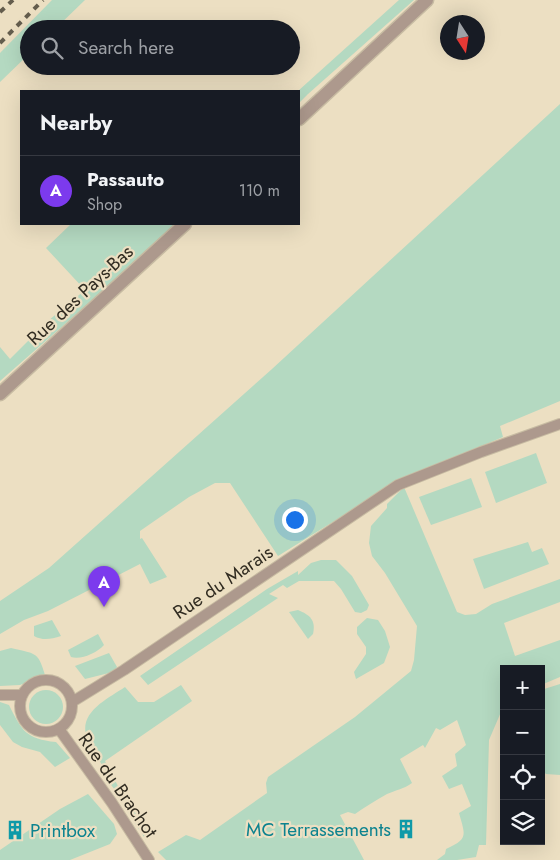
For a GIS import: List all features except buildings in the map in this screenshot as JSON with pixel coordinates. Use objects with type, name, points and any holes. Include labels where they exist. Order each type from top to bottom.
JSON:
[{"type":"street","points":[[300,118],[427,0]]},
{"type":"street","name":"Rue des Pays-Bas","points":[[0,394],[184,225]]},
{"type":"street","name":"Rue du Marais","points":[[72,702],[124,670],[398,485],[481,452],[560,424]]},
{"type":"street","points":[[48,680],[62,686],[68,692],[72,702],[69,720],[58,729],[44,733],[30,728],[21,716],[22,695],[26,688],[33,684],[48,680]]},
{"type":"street","points":[[0,695],[22,695]]},
{"type":"street","name":"Rue du Brachot","points":[[58,729],[112,803],[149,860]]},
{"type":"green space","points":[[52,0],[85,0],[64,20],[32,20]]},
{"type":"green space","points":[[399,0],[414,0],[300,102],[299,90]]},
{"type":"green space","points":[[20,33],[20,63],[0,82],[0,53]]},
{"type":"green space","points":[[560,104],[560,401],[500,426],[503,437],[402,479],[278,556],[230,483],[215,483],[189,497],[140,531],[140,539],[142,538],[167,577],[150,584],[140,564],[48,611],[24,620],[0,634],[0,601],[49,568],[272,369]]},
{"type":"green space","points":[[70,225],[174,225],[0,381],[0,347],[10,359],[48,321],[85,290],[46,248]]},
{"type":"green space","points":[[536,453],[547,483],[496,503],[485,472]]},
{"type":"green space","points":[[471,478],[482,507],[431,525],[419,497]]},
{"type":"green space","points":[[404,487],[457,612],[465,615],[476,614],[492,604],[560,579],[560,602],[504,623],[515,656],[560,640],[560,677],[545,683],[545,665],[500,665],[500,714],[489,740],[486,845],[479,845],[476,857],[457,860],[437,860],[445,854],[446,849],[462,839],[464,831],[459,813],[471,806],[462,784],[449,789],[442,776],[457,766],[455,754],[466,745],[457,720],[440,730],[436,728],[425,748],[423,745],[400,759],[412,783],[387,794],[355,814],[348,812],[340,815],[364,860],[166,860],[158,852],[186,835],[200,840],[267,793],[266,783],[268,777],[355,717],[411,671],[414,660],[417,626],[385,573],[372,556],[369,543],[371,526],[387,508],[387,504]]},
{"type":"green space","points":[[528,542],[532,552],[542,548],[549,564],[484,589],[473,559]]},
{"type":"green space","points":[[321,560],[336,560],[352,576],[369,605],[367,610],[361,613],[355,612],[334,581],[299,581],[287,588],[283,585],[269,594],[278,598],[148,685],[140,676],[267,589],[298,571],[298,575],[311,563]]},
{"type":"green space","points":[[298,610],[309,616],[313,622],[313,634],[308,639],[289,612]]},
{"type":"green space","points":[[367,618],[378,620],[385,631],[390,647],[384,663],[356,679],[354,672],[366,654],[366,647],[357,634],[357,627]]},
{"type":"green space","points":[[52,620],[61,636],[41,639],[34,636],[34,626]]},
{"type":"green space","points":[[98,634],[104,645],[101,648],[84,657],[71,657],[68,650]]},
{"type":"green space","points":[[11,648],[34,654],[40,661],[45,675],[20,685],[0,686],[0,651]]},
{"type":"green space","points":[[109,653],[117,667],[113,672],[85,679],[75,666]]},
{"type":"green space","points":[[560,684],[560,775],[545,773],[545,689]]},
{"type":"green space","points":[[181,685],[192,701],[105,761],[119,788],[115,790],[105,777],[107,773],[87,739],[85,726],[91,712],[125,687],[138,702],[154,702]]},
{"type":"green space","points":[[46,690],[58,695],[63,707],[58,719],[46,724],[34,719],[29,707],[34,695]]},
{"type":"green space","points":[[0,702],[9,705],[22,727],[31,736],[56,742],[70,758],[55,767],[40,752],[22,747],[13,742],[0,725]]},
{"type":"green space","points":[[88,794],[114,824],[117,834],[110,844],[70,860],[0,860],[0,850],[60,809]]},
{"type":"green space","points":[[128,802],[151,837],[146,840],[123,805]]},
{"type":"railway","points":[[0,12],[13,0]]},
{"type":"railway","points":[[23,20],[43,0]]},
{"type":"railway","points":[[0,43],[20,23]]},
{"type":"place","name":"Passauto","points":[[104,607]]},
{"type":"place","name":"MC Terrassements","points":[[406,829]]},
{"type":"place","name":"Printbox","points":[[15,830]]}]
